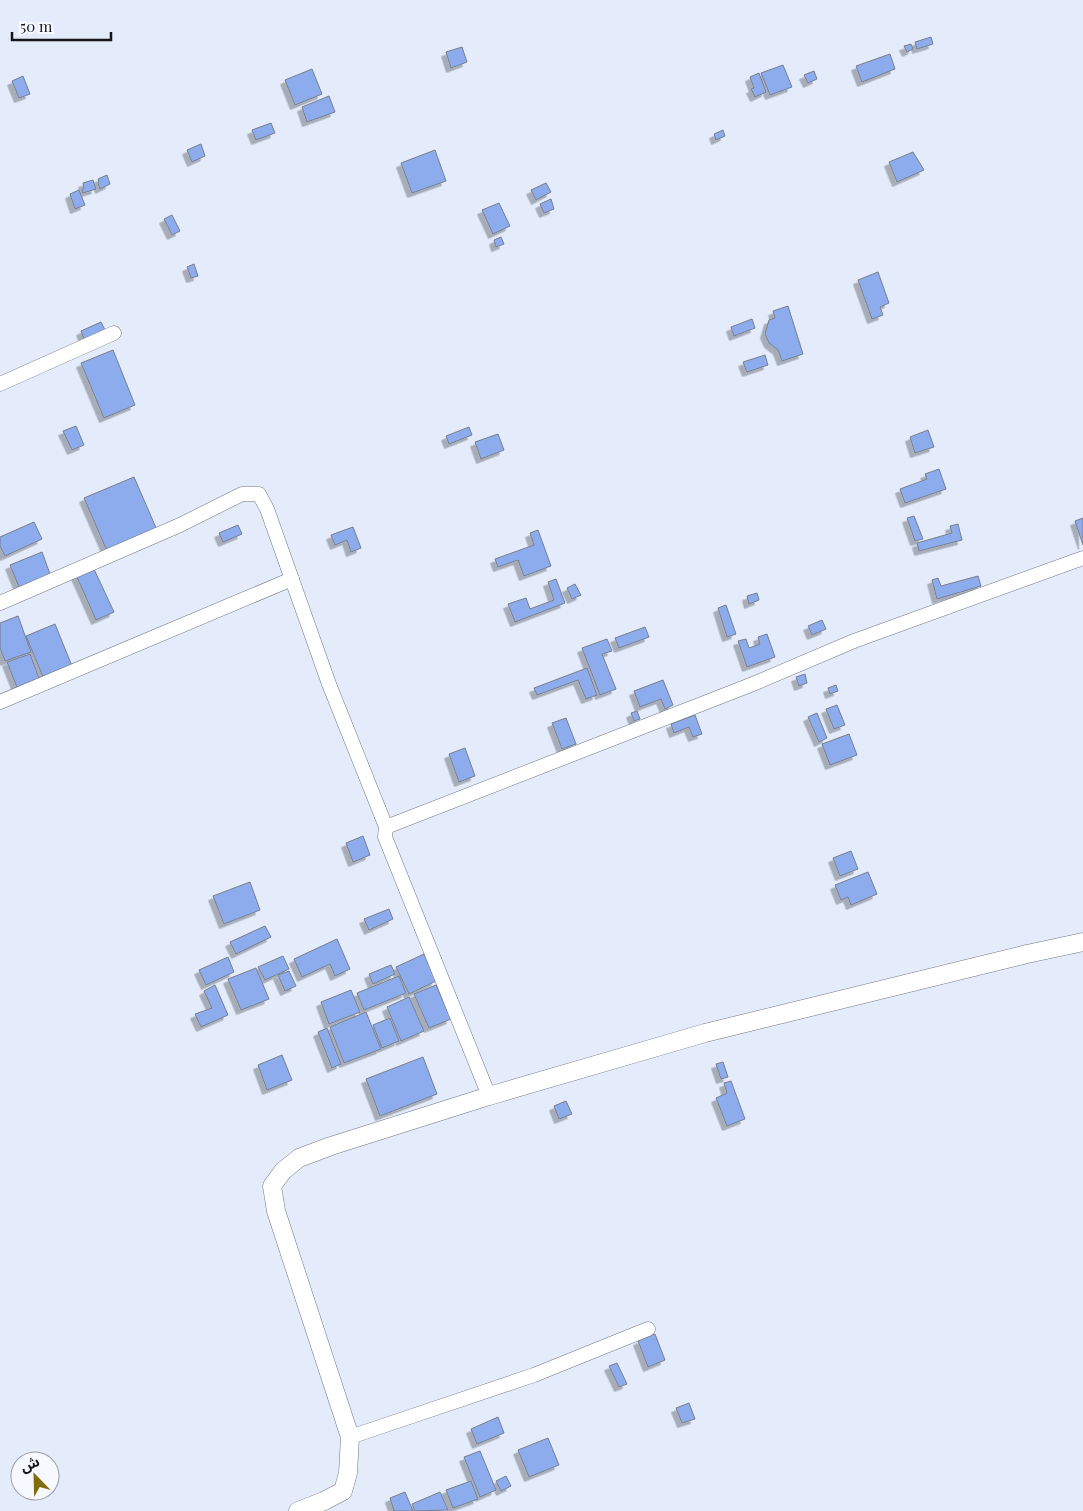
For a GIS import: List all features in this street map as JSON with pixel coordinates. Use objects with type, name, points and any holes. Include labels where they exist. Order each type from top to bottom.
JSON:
[{"type":"street","points":[[0,384],[114,333]]},
{"type":"street","points":[[0,603],[171,529],[242,494],[259,494],[267,509],[329,684],[386,827],[385,837],[489,1096]]},
{"type":"street","points":[[386,827],[753,684],[854,641],[1083,558]]},
{"type":"street","points":[[0,702],[292,579]]},
{"type":"street","points":[[298,1511],[324,1501],[342,1491],[348,1473],[350,1437],[276,1211],[272,1186],[283,1171],[299,1158],[489,1096],[705,1033],[1083,942]]},
{"type":"street","points":[[350,1437],[534,1375],[648,1329]]},
{"type":"building","points":[[931,37],[933,44],[917,49],[915,42]]},
{"type":"building","points":[[911,44],[913,49],[907,52],[904,46]]},
{"type":"building","points":[[462,47],[467,62],[451,68],[446,52]]},
{"type":"building","points":[[890,54],[895,69],[862,82],[856,66]]},
{"type":"building","points":[[783,65],[792,87],[770,95],[761,73]]},
{"type":"building","points":[[312,69],[322,94],[295,105],[285,80]]},
{"type":"building","points":[[814,71],[817,79],[808,83],[804,75]]},
{"type":"building","points":[[759,73],[766,92],[755,97],[751,89],[754,88],[750,77]]},
{"type":"building","points":[[23,76],[30,94],[19,98],[12,81]]},
{"type":"building","points":[[329,96],[335,112],[307,122],[302,107]]},
{"type":"building","points":[[271,123],[275,133],[256,140],[252,130]]},
{"type":"building","points":[[723,130],[725,136],[716,140],[714,134]]},
{"type":"building","points":[[201,144],[205,156],[192,162],[187,150]]},
{"type":"building","points":[[435,150],[446,181],[412,193],[401,163]]},
{"type":"building","points":[[913,152],[924,170],[897,182],[889,162]]},
{"type":"building","points":[[107,175],[110,184],[100,189],[98,179]]},
{"type":"building","points":[[93,180],[96,189],[83,193],[83,183]]},
{"type":"building","points":[[546,183],[551,192],[536,200],[531,190]]},
{"type":"building","points":[[79,190],[85,205],[75,209],[70,194]]},
{"type":"building","points":[[551,199],[554,209],[544,213],[540,204]]},
{"type":"building","points":[[499,203],[510,226],[493,234],[482,210]]},
{"type":"building","points":[[172,215],[180,231],[172,235],[164,219]]},
{"type":"building","points":[[501,237],[504,244],[496,247],[494,240]]},
{"type":"building","points":[[194,264],[198,276],[191,278],[187,267]]},
{"type":"building","points":[[878,272],[889,303],[880,307],[883,315],[872,319],[858,280]]},
{"type":"building","points":[[788,306],[803,354],[782,361],[778,350],[769,343],[765,334],[769,320],[775,318],[773,311]]},
{"type":"building","points":[[752,319],[755,328],[734,336],[731,327]]},
{"type":"building","points":[[101,322],[106,332],[85,341],[81,331]]},
{"type":"building","points":[[113,350],[135,405],[104,418],[81,363]]},
{"type":"building","points":[[765,355],[768,365],[747,372],[743,362]]},
{"type":"building","points":[[76,426],[84,445],[72,450],[63,431]]},
{"type":"building","points":[[469,427],[472,435],[449,444],[446,436]]},
{"type":"building","points":[[928,430],[934,447],[915,453],[910,437]]},
{"type":"building","points":[[498,434],[504,450],[481,459],[475,442]]},
{"type":"building","points":[[939,469],[946,489],[905,503],[900,489],[927,479],[925,474]]},
{"type":"building","points":[[134,477],[157,530],[107,551],[84,498]]},
{"type":"building","points":[[914,516],[923,539],[915,541],[907,518]]},
{"type":"building","points":[[1083,518],[1083,545],[1075,521]]},
{"type":"building","points":[[34,522],[42,539],[5,556],[0,546],[0,537]]},
{"type":"building","points":[[958,524],[962,540],[919,551],[917,543],[952,533],[950,526]]},
{"type":"building","points":[[238,525],[242,534],[223,542],[219,533]]},
{"type":"building","points":[[353,527],[361,548],[351,552],[347,540],[335,545],[331,535]]},
{"type":"building","points":[[538,530],[551,566],[524,576],[518,560],[498,567],[495,559],[534,545],[530,533]]},
{"type":"building","points":[[42,552],[50,574],[19,587],[10,565]]},
{"type":"building","points":[[93,567],[114,612],[96,620],[76,575]]},
{"type":"building","points":[[978,576],[981,586],[937,599],[932,580],[938,578],[941,586]]},
{"type":"building","points":[[556,579],[565,603],[515,622],[508,604],[526,598],[530,609],[554,600],[548,582]]},
{"type":"building","points":[[575,584],[581,595],[572,599],[567,588]]},
{"type":"building","points":[[757,593],[759,600],[749,604],[747,596]]},
{"type":"building","points":[[726,605],[736,634],[727,637],[718,608]]},
{"type":"building","points":[[18,616],[31,652],[5,661],[0,648],[0,623]]},
{"type":"building","points":[[822,620],[826,629],[812,635],[808,626]]},
{"type":"building","points":[[55,624],[72,666],[43,677],[26,636]]},
{"type":"building","points":[[645,627],[649,637],[619,648],[615,638]]},
{"type":"building","points":[[767,634],[775,657],[747,667],[738,641],[746,639],[749,648],[760,644],[758,637]]},
{"type":"building","points":[[607,639],[612,651],[602,654],[616,689],[600,695],[582,648]]},
{"type":"building","points":[[30,654],[40,681],[18,690],[7,662]]},
{"type":"building","points":[[587,668],[597,695],[586,699],[578,680],[537,695],[534,688]]},
{"type":"building","points":[[805,674],[807,683],[799,686],[796,677]]},
{"type":"building","points":[[663,680],[673,705],[665,709],[661,699],[640,707],[634,691]]},
{"type":"building","points":[[836,685],[838,691],[830,694],[828,688]]},
{"type":"building","points":[[837,705],[845,725],[834,729],[826,709]]},
{"type":"building","points":[[637,711],[640,719],[634,721],[631,713]]},
{"type":"building","points":[[817,713],[827,738],[819,742],[808,717]]},
{"type":"building","points":[[695,715],[702,734],[693,737],[689,727],[674,733],[671,724]]},
{"type":"building","points":[[566,718],[576,744],[562,749],[552,723]]},
{"type":"building","points":[[849,734],[857,755],[830,765],[822,744]]},
{"type":"building","points":[[465,748],[475,776],[459,782],[449,754]]},
{"type":"building","points":[[363,836],[370,855],[353,862],[346,843]]},
{"type":"building","points":[[851,851],[858,869],[840,876],[833,858]]},
{"type":"building","points":[[868,872],[877,894],[851,905],[848,897],[841,900],[835,885]]},
{"type":"building","points":[[250,882],[260,910],[224,924],[213,896]]},
{"type":"building","points":[[389,909],[393,919],[369,930],[364,919]]},
{"type":"building","points":[[265,926],[271,937],[236,954],[230,942]]},
{"type":"building","points":[[337,939],[350,969],[335,976],[330,964],[302,977],[294,959]]},
{"type":"building","points":[[424,954],[436,981],[409,994],[396,967]]},
{"type":"building","points":[[283,956],[289,969],[265,980],[258,967]]},
{"type":"building","points":[[228,957],[234,972],[206,985],[199,970]]},
{"type":"building","points":[[391,965],[395,974],[373,984],[369,974]]},
{"type":"building","points":[[256,968],[269,999],[241,1010],[228,979]]},
{"type":"building","points":[[289,971],[296,986],[285,991],[278,975]]},
{"type":"building","points":[[399,976],[406,993],[364,1010],[357,993]]},
{"type":"building","points":[[215,985],[228,1015],[201,1027],[195,1014],[212,1008],[204,991]]},
{"type":"building","points":[[436,985],[451,1019],[429,1028],[414,994]]},
{"type":"building","points":[[351,990],[360,1012],[329,1024],[321,1002]]},
{"type":"building","points":[[409,997],[424,1031],[401,1041],[387,1007]]},
{"type":"building","points":[[366,1012],[381,1049],[344,1063],[330,1027]]},
{"type":"building","points":[[390,1018],[399,1041],[382,1048],[373,1025]]},
{"type":"building","points":[[327,1028],[341,1064],[332,1068],[318,1032]]},
{"type":"building","points":[[282,1055],[292,1080],[267,1090],[258,1065]]},
{"type":"building","points":[[423,1057],[437,1094],[380,1116],[366,1079]]},
{"type":"building","points":[[723,1062],[728,1077],[721,1079],[716,1064]]},
{"type":"building","points":[[731,1081],[745,1119],[727,1126],[716,1098],[727,1093],[724,1083]]},
{"type":"building","points":[[566,1101],[572,1114],[559,1119],[554,1106]]},
{"type":"building","points":[[655,1334],[665,1360],[648,1367],[638,1341]]},
{"type":"building","points":[[617,1363],[627,1384],[619,1387],[609,1366]]},
{"type":"building","points":[[689,1403],[695,1419],[682,1423],[676,1408]]},
{"type":"building","points":[[498,1417],[504,1433],[477,1444],[471,1429]]},
{"type":"building","points":[[548,1438],[559,1465],[529,1477],[518,1450]]},
{"type":"building","points":[[480,1451],[496,1490],[480,1497],[464,1457]]},
{"type":"building","points":[[506,1476],[511,1486],[501,1491],[496,1481]]},
{"type":"building","points":[[471,1481],[478,1499],[453,1508],[446,1490]]},
{"type":"building","points":[[405,1492],[413,1511],[394,1511],[390,1498]]},
{"type":"building","points":[[440,1492],[448,1510],[415,1511],[412,1504]]}]
